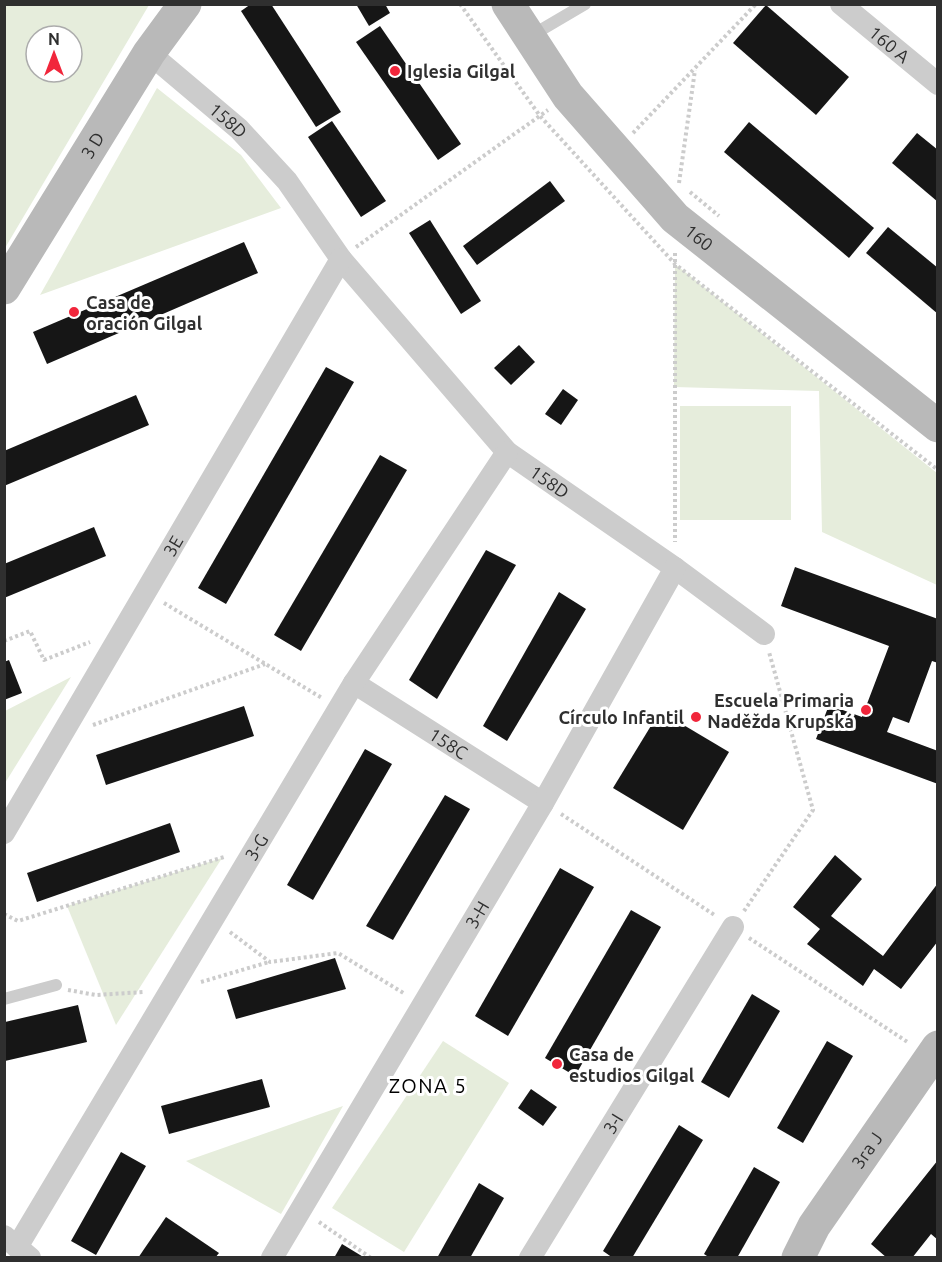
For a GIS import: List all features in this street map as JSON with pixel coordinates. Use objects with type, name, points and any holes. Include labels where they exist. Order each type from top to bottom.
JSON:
[{"type":"main road","name":"3 D","points":[[4,288],[149,53],[185,4]]},
{"type":"main road","name":"160","points":[[508,4],[568,96],[630,137],[675,218],[938,426]]},
{"type":"main road","name":"3ra J","points":[[798,1257],[814,1226],[938,1047]]},
{"type":"street","name":"160 A","points":[[841,4],[938,84]]},
{"type":"street","name":"158D","points":[[149,53],[239,129],[279,172],[341,259],[507,452],[675,568],[764,634]]},
{"type":"street","name":"3E","points":[[4,833],[341,259]]},
{"type":"street","name":"3-G","points":[[17,1247],[354,683],[507,452]]},
{"type":"street","name":"3-H","points":[[273,1257],[543,802],[675,568]]},
{"type":"street","name":"158C","points":[[354,683],[543,802]]},
{"type":"street","name":"3-I","points":[[530,1257],[733,927]]},
{"type":"lane","points":[[528,37],[585,4]]},
{"type":"lane","points":[[4,999],[56,986]]},
{"type":"path","points":[[630,137],[756,4]]},
{"type":"path","points":[[675,568],[675,218],[695,70]]},
{"type":"path","points":[[341,259],[568,96]]},
{"type":"path","points":[[672,174],[679,183],[726,221]]},
{"type":"path","points":[[146,592],[339,708]]},
{"type":"path","points":[[4,641],[30,631],[44,660],[124,628]]},
{"type":"path","points":[[733,927],[813,810],[764,634]]},
{"type":"path","points":[[61,736],[265,664]]},
{"type":"path","points":[[4,914],[18,921],[256,847]]},
{"type":"path","points":[[213,919],[270,962],[338,953],[423,1005]]},
{"type":"path","points":[[301,1210],[371,1257]]},
{"type":"green space","points":[[4,5],[149,5],[5,248]]},
{"type":"green space","points":[[157,88],[241,155],[281,208],[40,295]]},
{"type":"green space","points":[[675,264],[937,473],[937,585],[822,532],[819,391],[674,387]]},
{"type":"green space","points":[[680,406],[791,406],[791,520],[680,520]]},
{"type":"green space","points":[[71,677],[5,783],[5,711]]},
{"type":"green space","points":[[222,858],[116,1025],[67,906]]},
{"type":"green space","points":[[443,1041],[509,1083],[404,1252],[332,1208]]},
{"type":"green space","points":[[343,1106],[281,1214],[186,1161]]},
{"type":"building","points":[[251,4],[271,4],[341,112],[316,127],[241,11]]},
{"type":"building","points":[[356,4],[385,4],[390,13],[369,26]]},
{"type":"building","points":[[766,5],[849,77],[816,115],[733,43]]},
{"type":"building","points":[[380,26],[461,144],[438,160],[356,42]]},
{"type":"building","points":[[332,121],[386,201],[361,217],[308,137]]},
{"type":"building","points":[[749,122],[874,228],[849,258],[724,152]]},
{"type":"building","points":[[917,133],[938,150],[938,202],[892,163]]},
{"type":"building","points":[[550,181],[565,201],[477,265],[463,246]]},
{"type":"building","points":[[430,220],[481,301],[461,314],[409,233]]},
{"type":"building","points":[[888,227],[938,268],[938,314],[866,253]]},
{"type":"building","points":[[244,242],[258,273],[47,364],[33,332]]},
{"type":"building","points":[[519,345],[535,362],[511,385],[494,368]]},
{"type":"building","points":[[326,367],[354,382],[226,604],[198,588]]},
{"type":"building","points":[[563,389],[578,400],[561,425],[545,414]]},
{"type":"building","points":[[136,395],[149,425],[4,486],[4,451]]},
{"type":"building","points":[[380,455],[407,470],[301,651],[274,635]]},
{"type":"building","points":[[94,527],[106,556],[4,598],[4,564]]},
{"type":"building","points":[[486,550],[516,565],[437,699],[409,680]]},
{"type":"building","points":[[795,567],[938,619],[938,663],[932,661],[909,723],[893,717],[887,732],[938,751],[938,784],[816,739],[829,705],[862,717],[889,646],[781,606]]},
{"type":"building","points":[[559,592],[586,609],[507,741],[483,726]]},
{"type":"building","points":[[9,660],[22,693],[4,700],[4,662]]},
{"type":"building","points":[[244,706],[254,736],[106,785],[96,755]]},
{"type":"building","points":[[660,711],[729,752],[683,830],[613,788]]},
{"type":"building","points":[[365,749],[392,764],[313,900],[287,885]]},
{"type":"building","points":[[445,795],[470,809],[393,940],[366,926]]},
{"type":"building","points":[[170,823],[180,852],[37,902],[27,873]]},
{"type":"building","points":[[835,855],[862,879],[831,916],[883,956],[938,883],[938,941],[901,989],[874,969],[863,986],[807,944],[820,929],[793,907]]},
{"type":"building","points":[[560,868],[594,887],[508,1036],[475,1016]]},
{"type":"building","points":[[631,910],[661,927],[575,1076],[545,1058]]},
{"type":"building","points":[[335,958],[346,989],[236,1019],[227,990]]},
{"type":"building","points":[[752,994],[780,1011],[729,1098],[701,1082]]},
{"type":"building","points":[[78,1005],[87,1042],[5,1061],[5,1022]]},
{"type":"building","points":[[827,1041],[853,1056],[803,1143],[777,1128]]},
{"type":"building","points":[[262,1079],[270,1107],[169,1134],[161,1106]]},
{"type":"building","points":[[531,1089],[557,1107],[543,1126],[518,1108]]},
{"type":"building","points":[[679,1125],[703,1140],[632,1258],[613,1258],[603,1251]]},
{"type":"building","points":[[121,1152],[146,1166],[96,1255],[71,1241]]},
{"type":"building","points":[[938,1160],[938,1240],[931,1234],[912,1258],[887,1258],[871,1244]]},
{"type":"building","points":[[754,1167],[780,1182],[737,1258],[710,1258],[704,1254]]},
{"type":"building","points":[[479,1183],[504,1198],[470,1258],[437,1258]]},
{"type":"building","points":[[166,1217],[219,1253],[215,1258],[138,1258]]},
{"type":"building","points":[[342,1244],[365,1258],[334,1258]]},
{"type":"place","name":"Iglesia Gilgal","points":[[395,71]]},
{"type":"place","name":"Casa de oración Gilgal","points":[[74,312]]},
{"type":"place","name":"Escuela Primaria Naděžda Krupská","points":[[866,710]]},
{"type":"place","name":"Círculo Infantil","points":[[696,717]]},
{"type":"place","name":"Casa de estudios Gilgal","points":[[557,1064]]},
{"type":"district","name":"ZONA 5","points":[[428,1085]]}]
